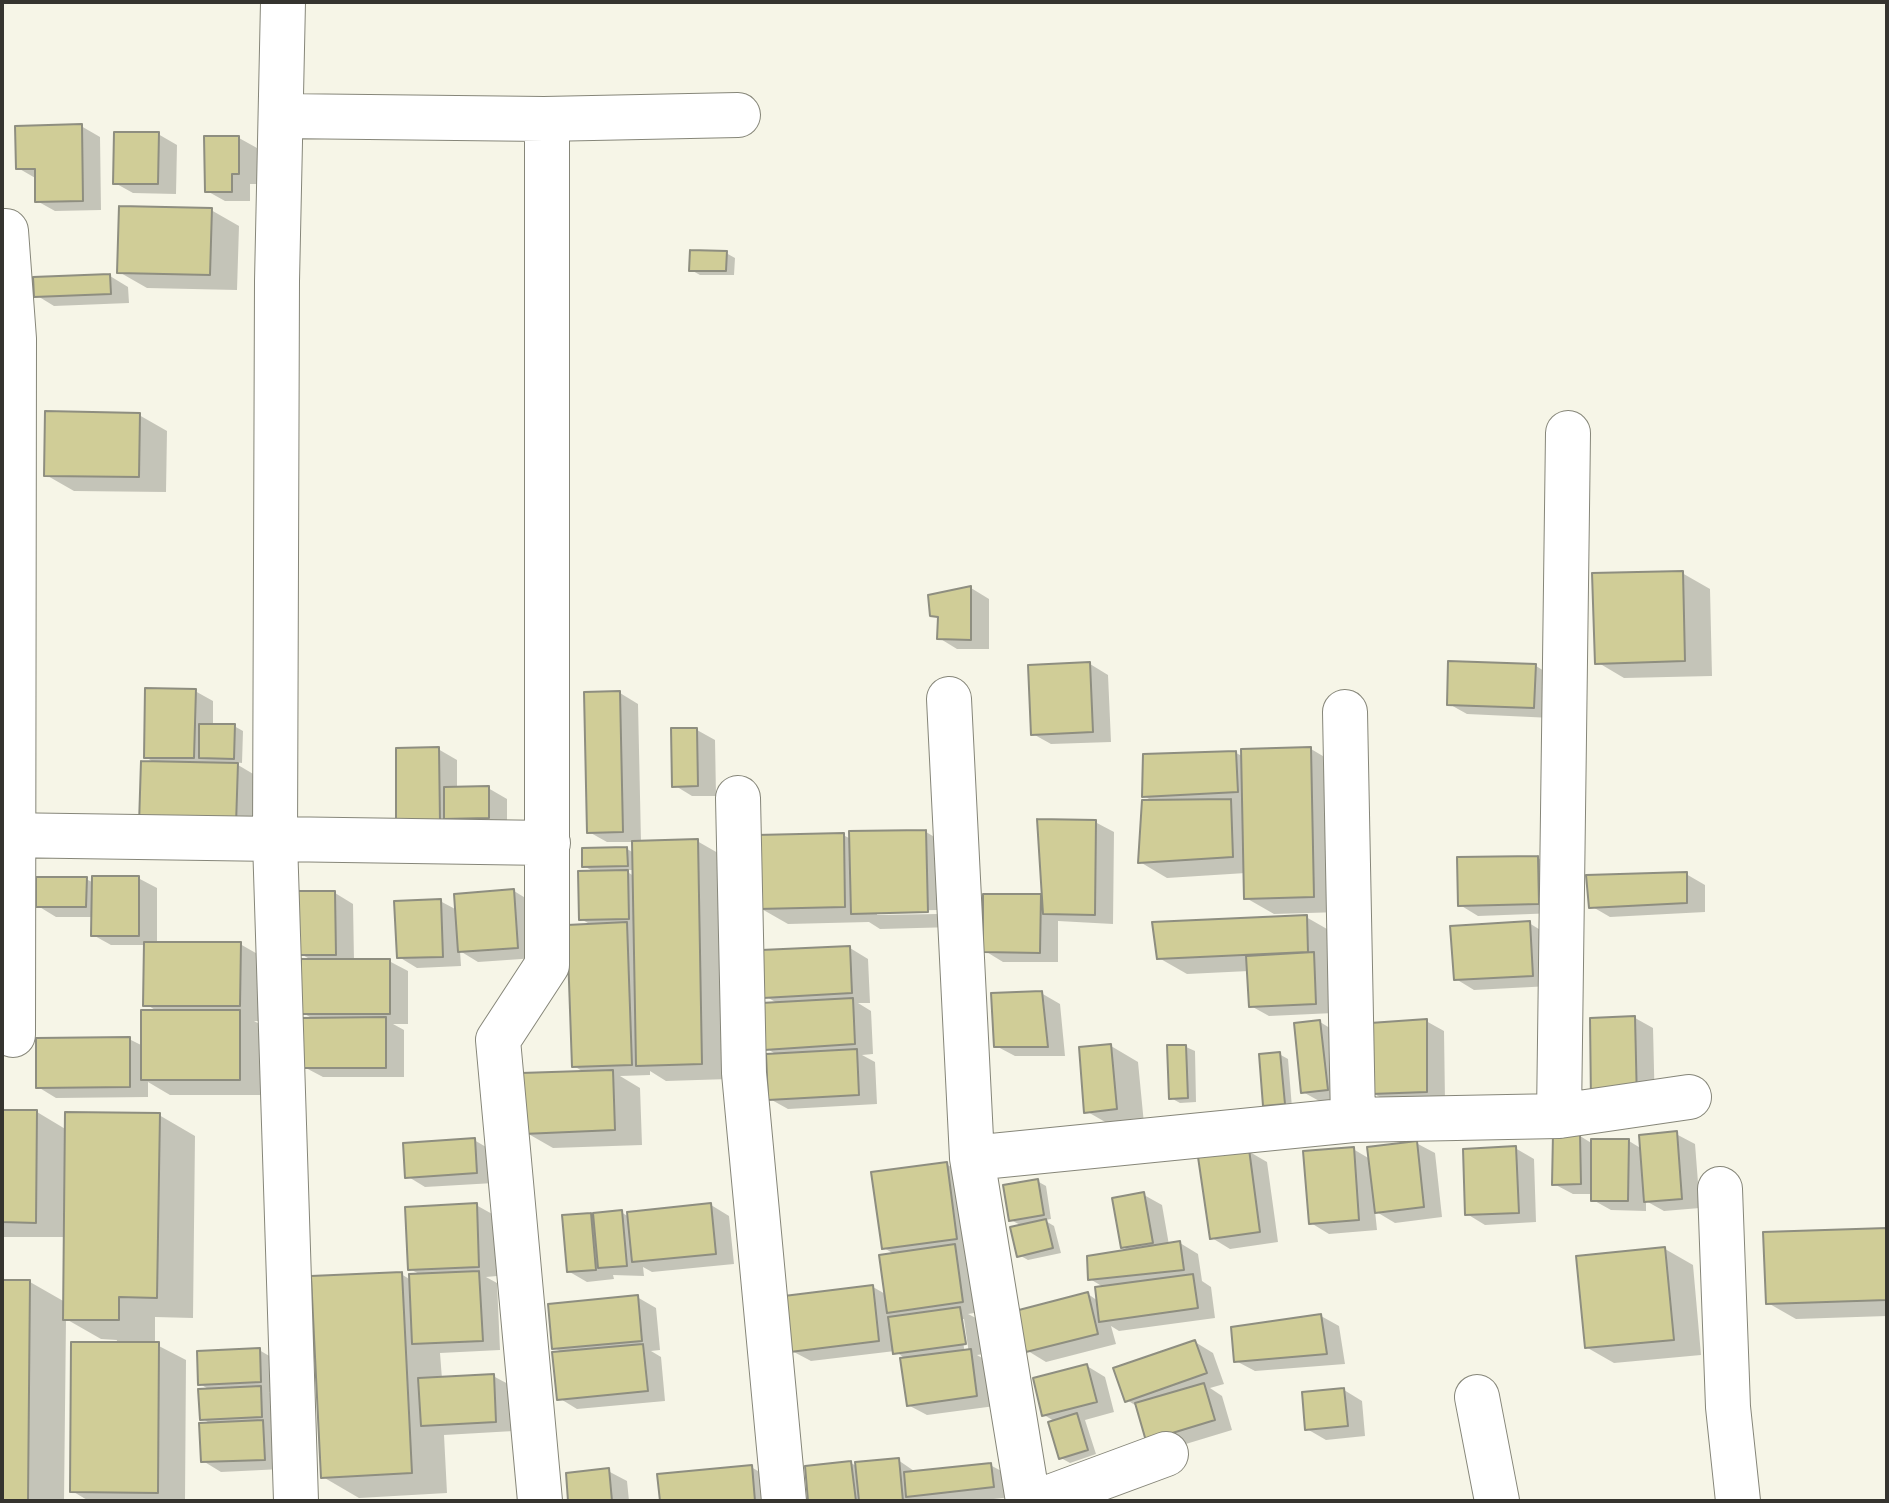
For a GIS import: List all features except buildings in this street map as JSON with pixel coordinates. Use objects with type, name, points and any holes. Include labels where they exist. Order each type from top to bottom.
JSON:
[{"type":"street","points":[[283,2],[277,281],[275,841],[296,1501]]},
{"type":"street","points":[[281,116],[544,119],[738,115]]},
{"type":"street","points":[[540,1501],[498,1040],[547,965],[547,132],[544,119]]},
{"type":"street","points":[[2,231],[6,231],[14,339],[8,835],[13,1035]]},
{"type":"street","points":[[1559,1116],[1568,433]]},
{"type":"street","points":[[949,699],[972,1158],[1028,1501]]},
{"type":"street","points":[[1345,712],[1353,1120]]},
{"type":"street","points":[[738,798],[744,1073],[784,1501]]},
{"type":"street","points":[[8,835],[548,843]]},
{"type":"street","points":[[972,1158],[1353,1120],[1559,1116],[1689,1097]]},
{"type":"street","points":[[1720,1189],[1728,1407],[1738,1501]]},
{"type":"street","points":[[1477,1397],[1497,1501]]},
{"type":"street","points":[[1039,1501],[1166,1454]]}]
